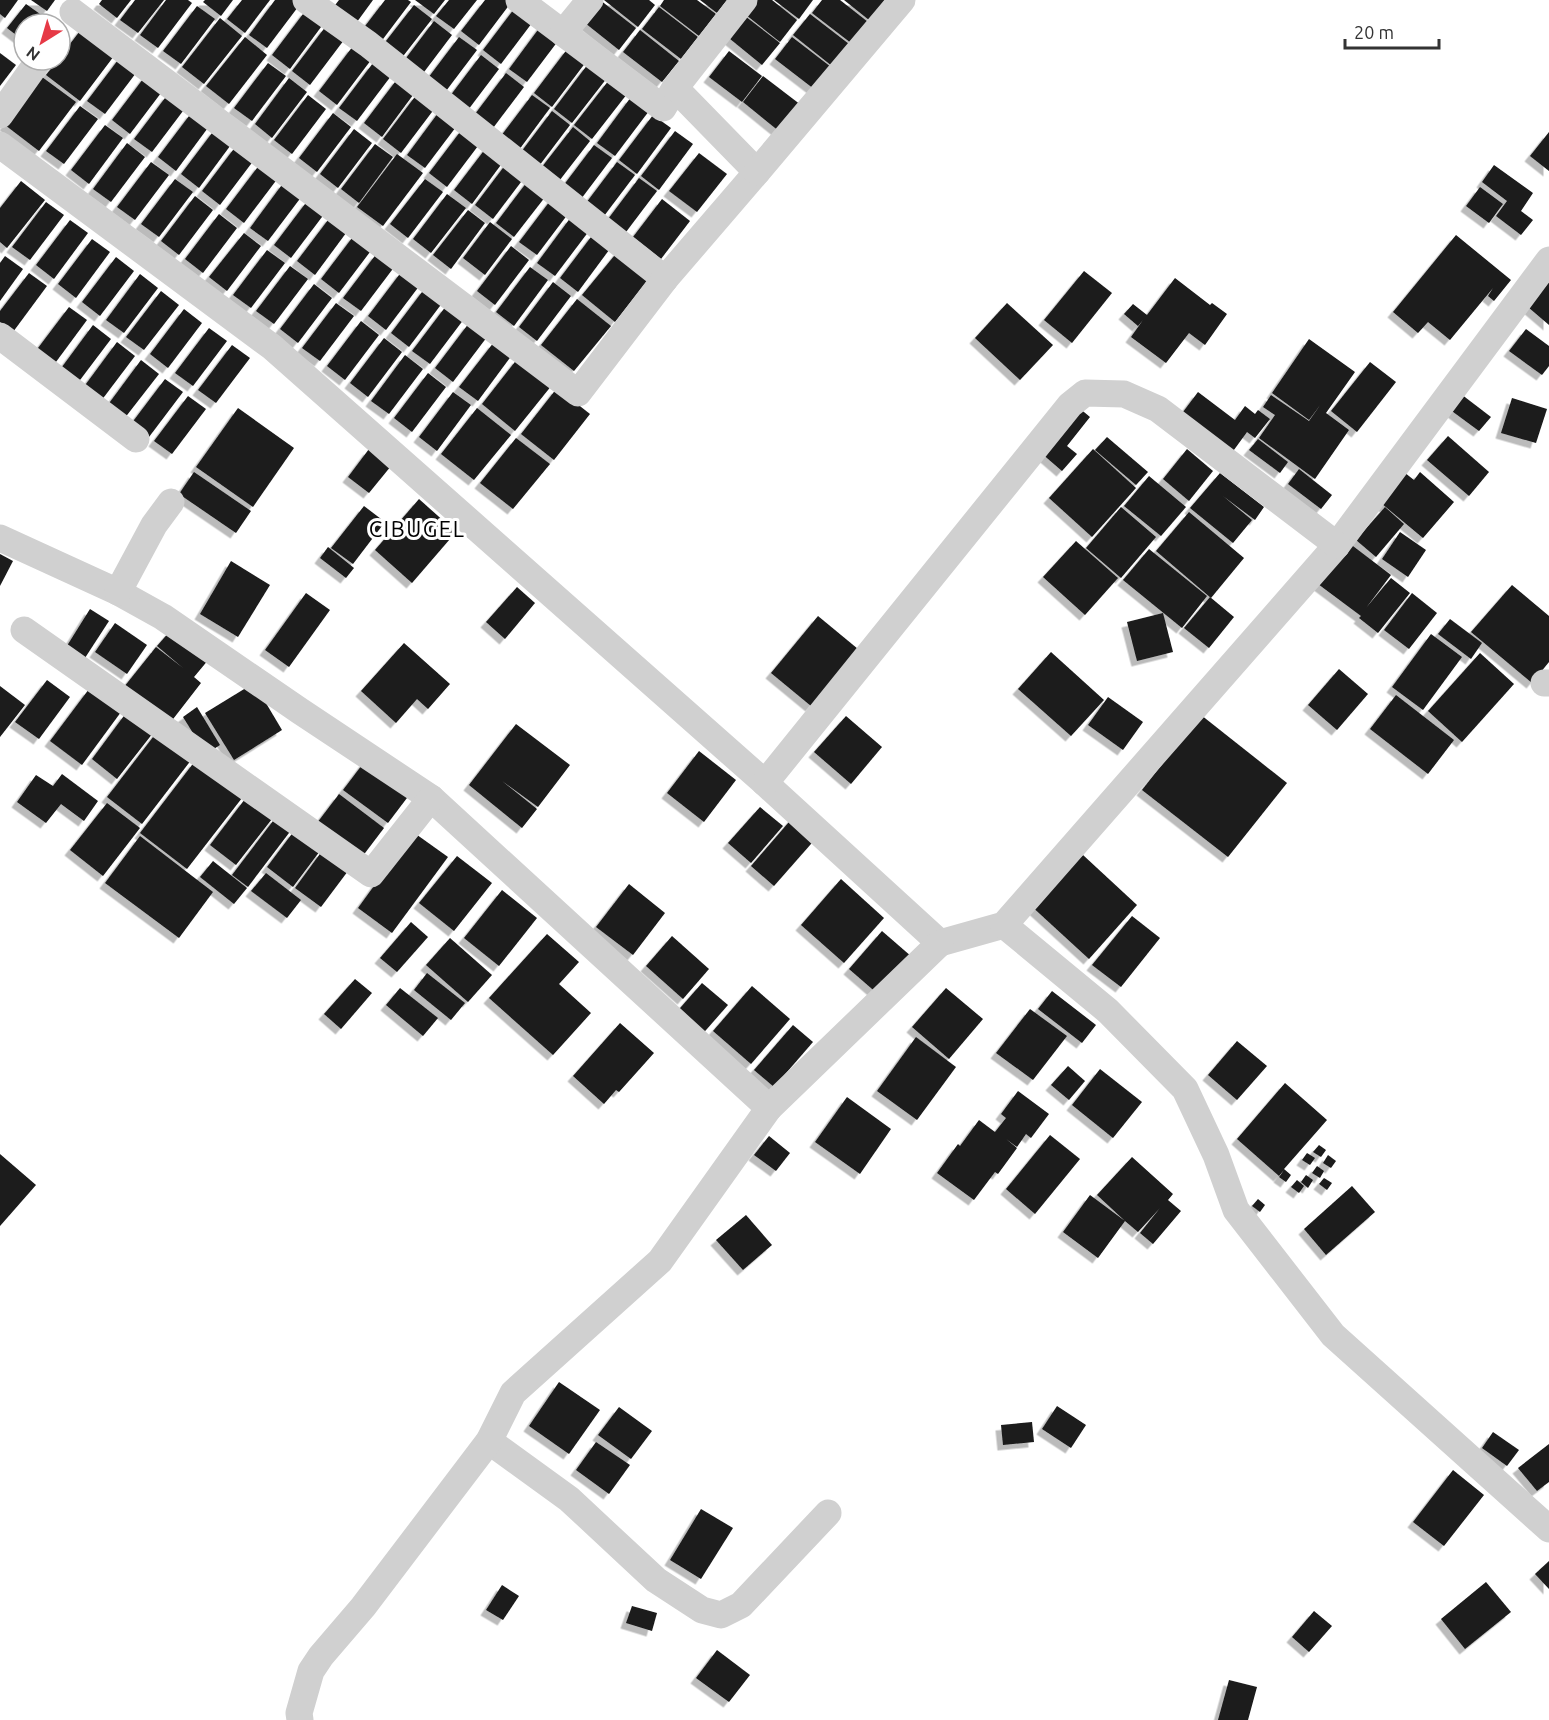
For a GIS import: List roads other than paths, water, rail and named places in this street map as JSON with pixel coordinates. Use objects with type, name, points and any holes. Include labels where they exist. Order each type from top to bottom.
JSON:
[{"type":"street","points":[[306,0],[368,45],[665,279]]},
{"type":"street","points":[[519,0],[663,108],[675,88],[744,0]]},
{"type":"street","points":[[563,33],[590,0]]},
{"type":"street","points":[[72,14],[579,393],[665,279],[902,0]]},
{"type":"street","points":[[0,115],[30,72]]},
{"type":"street","points":[[675,88],[757,172]]},
{"type":"street","points":[[0,145],[272,347],[765,783],[940,943]]},
{"type":"street","points":[[300,1720],[299,1713],[311,1671],[363,1607],[489,1441],[513,1394],[660,1261],[769,1108],[940,943],[1004,926],[1337,545],[1549,260]]},
{"type":"street","points":[[0,336],[136,439]]},
{"type":"street","points":[[765,783],[1070,405],[1085,393],[1124,393],[1158,409],[1337,545]]},
{"type":"street","points":[[118,592],[154,525],[171,502]]},
{"type":"street","points":[[0,538],[118,592],[163,617],[430,798],[769,1108]]},
{"type":"street","points":[[24,630],[370,874],[430,798]]},
{"type":"street","points":[[1004,926],[1108,1011],[1185,1089],[1216,1155],[1236,1210],[1333,1335],[1549,1529]]},
{"type":"street","points":[[489,1441],[569,1499],[656,1580],[702,1610],[721,1615],[741,1605],[828,1513]]},
{"type":"district","name":"CIBUGEL","points":[[417,528]]}]
